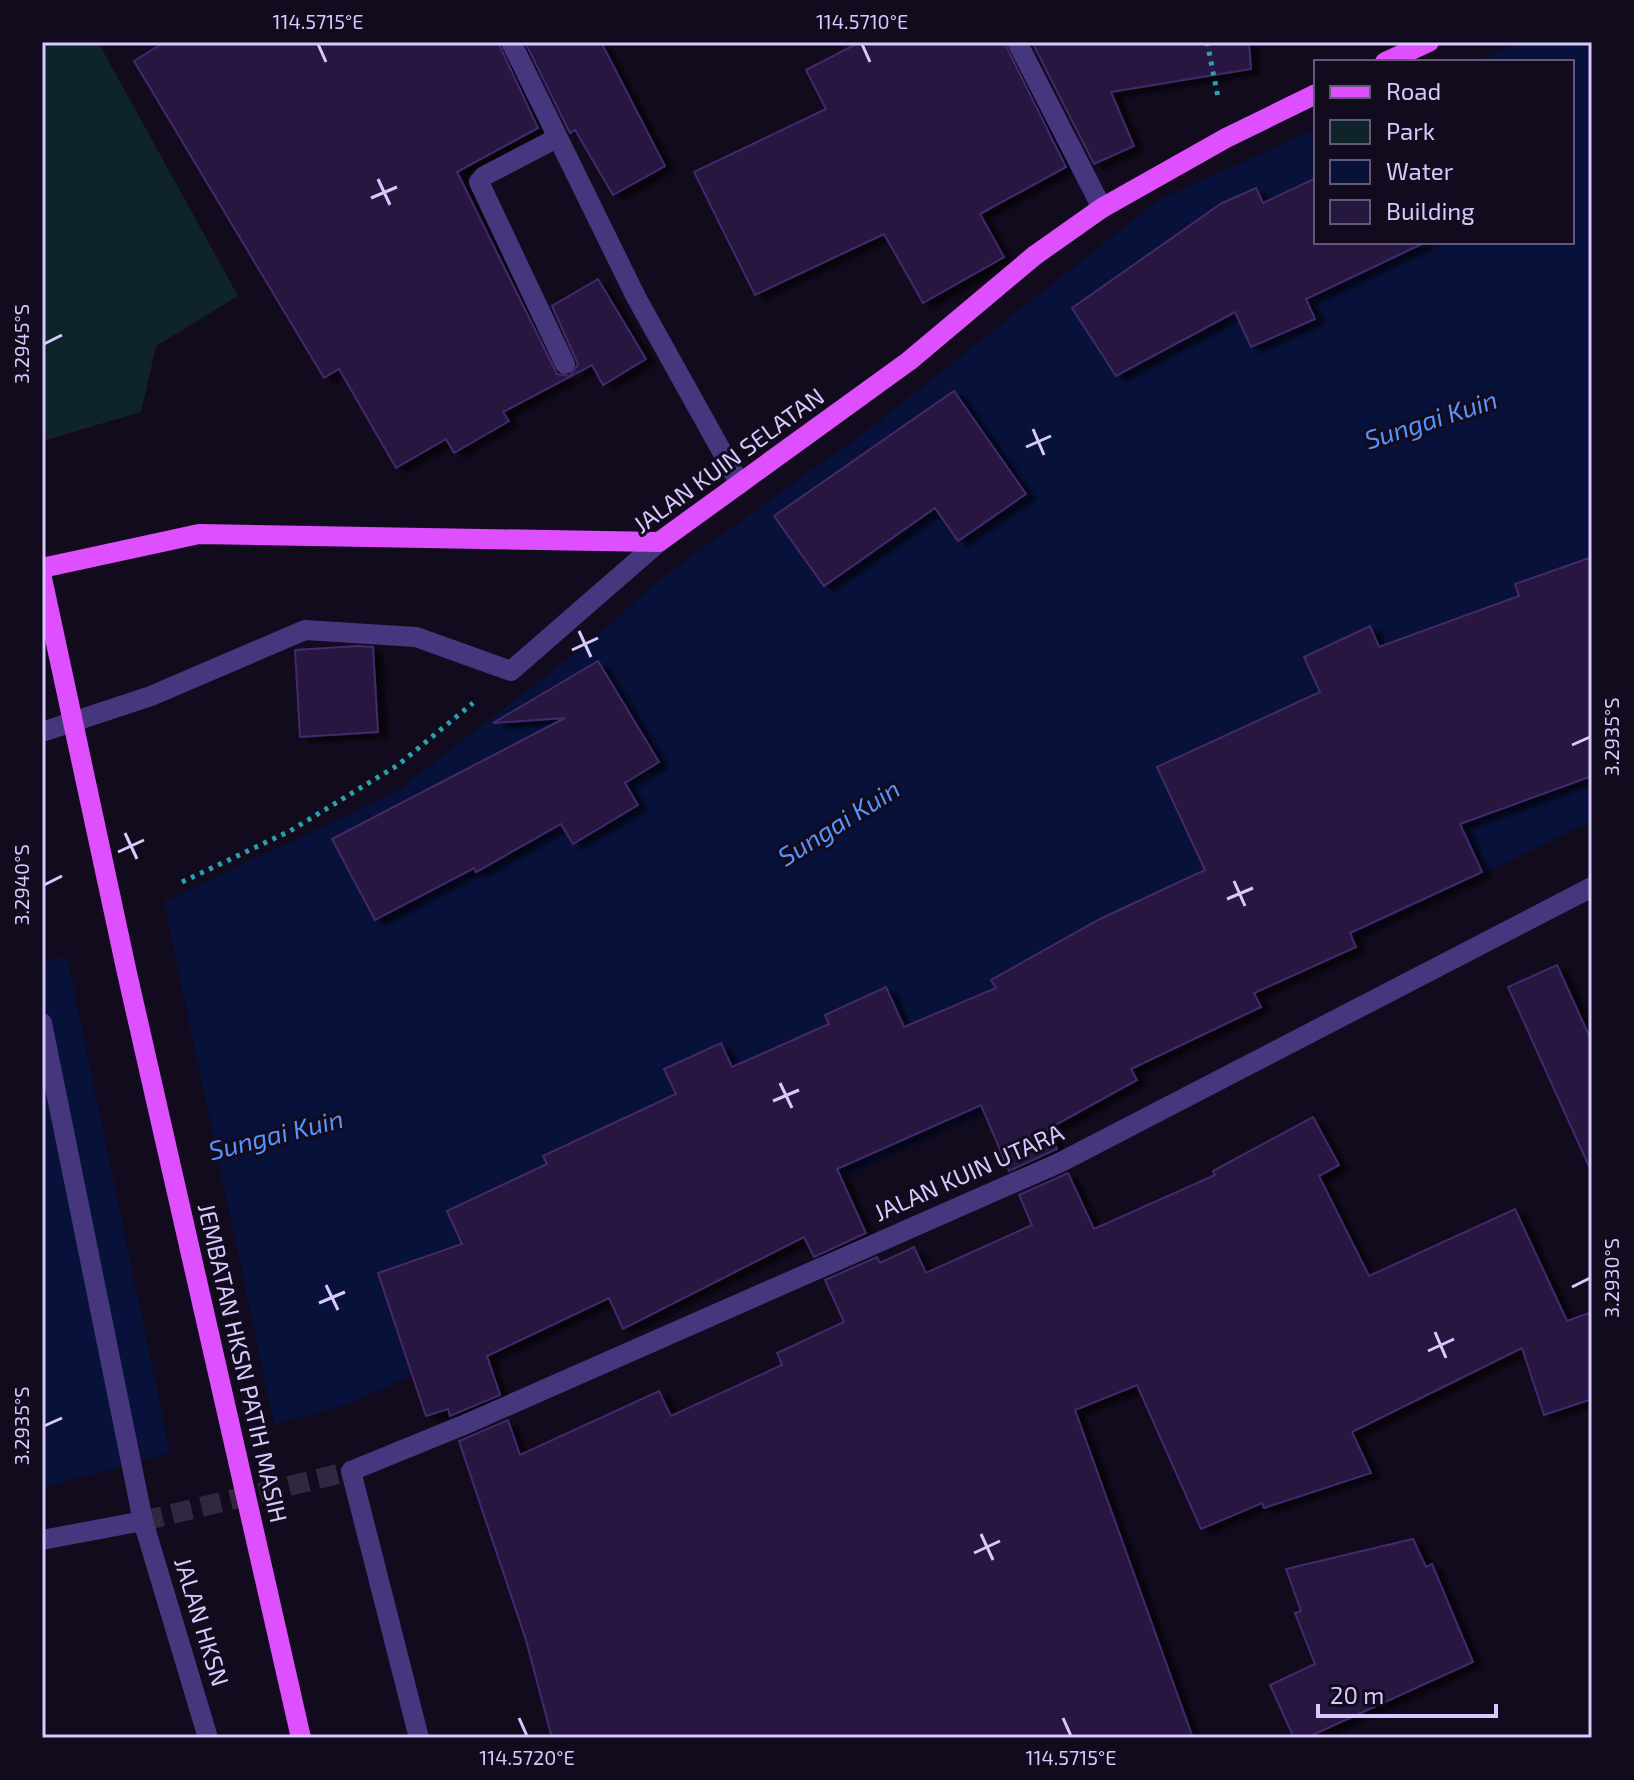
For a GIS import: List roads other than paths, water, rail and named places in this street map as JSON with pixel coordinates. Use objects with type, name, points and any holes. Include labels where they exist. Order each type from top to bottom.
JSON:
[{"type":"main road","points":[[1389,60],[1429,42]]},
{"type":"main road","name":"JALAN KUIN SELATAN","points":[[659,542],[909,361],[1034,256],[1102,208],[1226,138],[1314,95]]},
{"type":"main road","points":[[42,568],[199,534],[659,542]]},
{"type":"main road","name":"JEMBATAN HKSN PATIH MASIH","points":[[42,578],[127,973],[301,1738]]},
{"type":"street","points":[[511,42],[636,297],[740,484]]},
{"type":"street","points":[[1017,42],[1102,208]]},
{"type":"street","points":[[557,138],[484,176],[479,182],[565,364]]},
{"type":"street","name":"JALAN KUIN SELATAN","points":[[42,732],[151,696],[305,630],[416,637],[511,671],[659,542]]},
{"type":"street","name":"JALAN KUIN UTARA","points":[[419,1738],[351,1471],[1061,1162],[1591,890]]},
{"type":"street","name":"JALAN HKSN","points":[[42,1023],[143,1521],[208,1738]]},
{"type":"street","points":[[42,1540],[143,1521]]},
{"type":"water","name":"Sungai Kuin","points":[[1524,42],[1592,42],[1592,821],[1034,1091],[349,1404],[42,1488],[42,963],[75,954],[145,911],[396,792],[591,641],[667,574],[865,432],[1160,199],[1314,130],[1314,244],[1574,244],[1574,60],[1477,60]]},
{"type":"tunnel","points":[[143,1521],[351,1471]]}]
